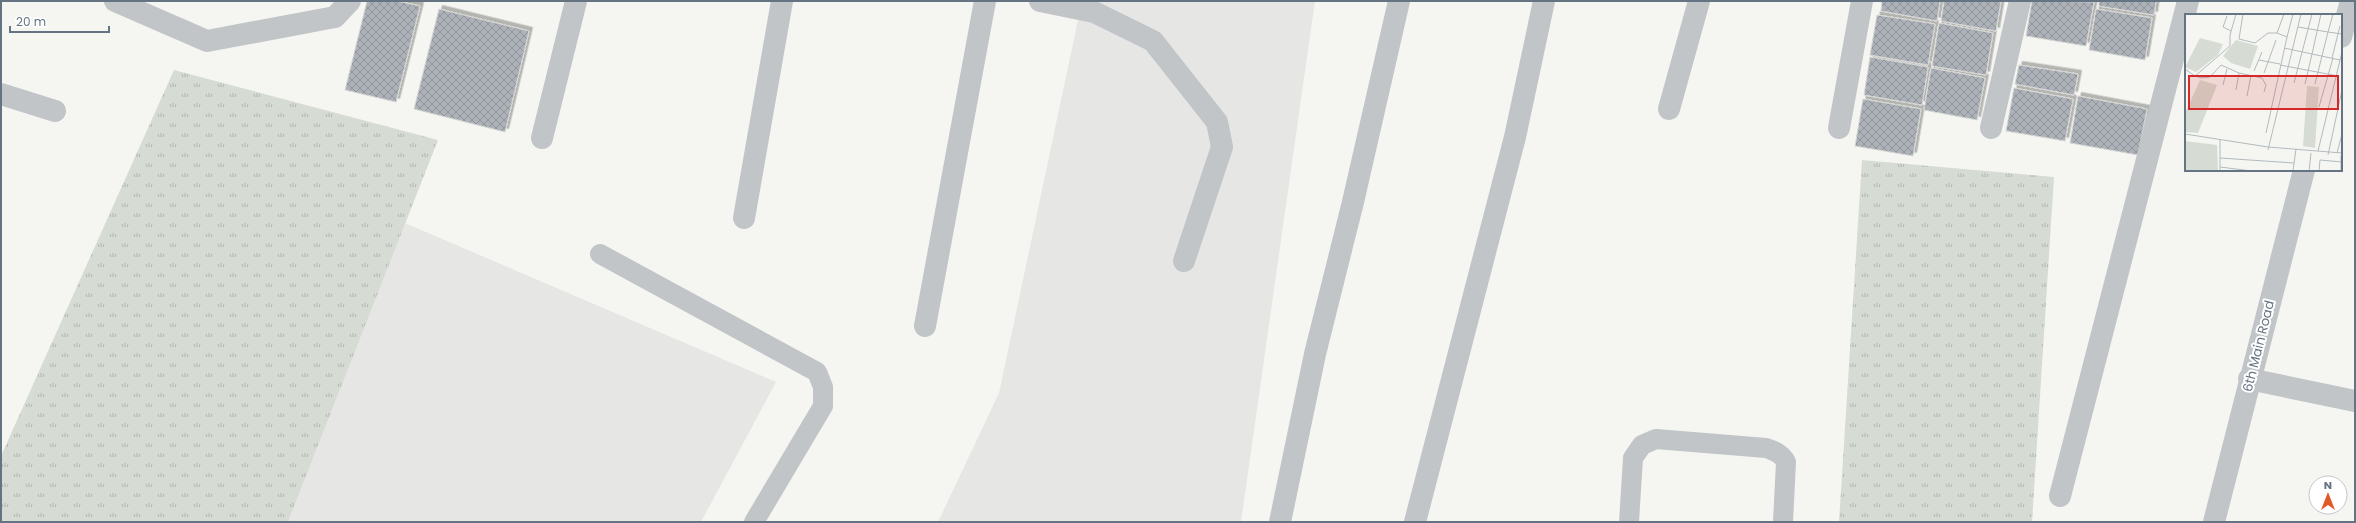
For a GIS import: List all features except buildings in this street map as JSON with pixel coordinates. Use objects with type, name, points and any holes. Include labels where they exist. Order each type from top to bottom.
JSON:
[{"type":"street","points":[[114,1],[207,42],[335,17],[350,1]]},
{"type":"street","points":[[542,138],[576,1]]},
{"type":"street","points":[[744,218],[782,1]]},
{"type":"street","points":[[925,326],[985,1]]},
{"type":"street","points":[[1040,1],[1094,12],[1153,41],[1216,122],[1222,147],[1184,261]]},
{"type":"street","points":[[1280,522],[1315,354],[1353,202],[1399,1]]},
{"type":"street","points":[[1415,522],[1515,137],[1544,1]]},
{"type":"street","points":[[1669,109],[1699,1]]},
{"type":"street","points":[[1838,128],[1862,1]]},
{"type":"street","points":[[1991,128],[2020,1]]},
{"type":"street","points":[[2060,496],[2188,1]]},
{"type":"street","points":[[2342,33],[2351,1]]},
{"type":"street","points":[[1,94],[55,111]]},
{"type":"street","name":"6th Main Road","points":[[2214,522],[2249,379],[2304,171]]},
{"type":"street","points":[[2249,379],[2355,401]]},
{"type":"lane","points":[[600,254],[817,372],[823,387],[823,406],[754,522]]},
{"type":"lane","points":[[1629,522],[1633,458],[1642,445],[1656,439],[1766,448],[1783,456],[1786,462],[1783,522]]},
{"type":"shaded area","points":[[1082,1],[1315,1],[1241,522],[938,522],[999,393]]},
{"type":"shaded area","points":[[405,223],[776,382],[701,522],[288,522]]},
{"type":"green space","points":[[174,70],[438,140],[288,522],[1,522],[1,456]]},
{"type":"green space","points":[[1862,160],[2054,177],[2032,522],[1839,522]]}]
